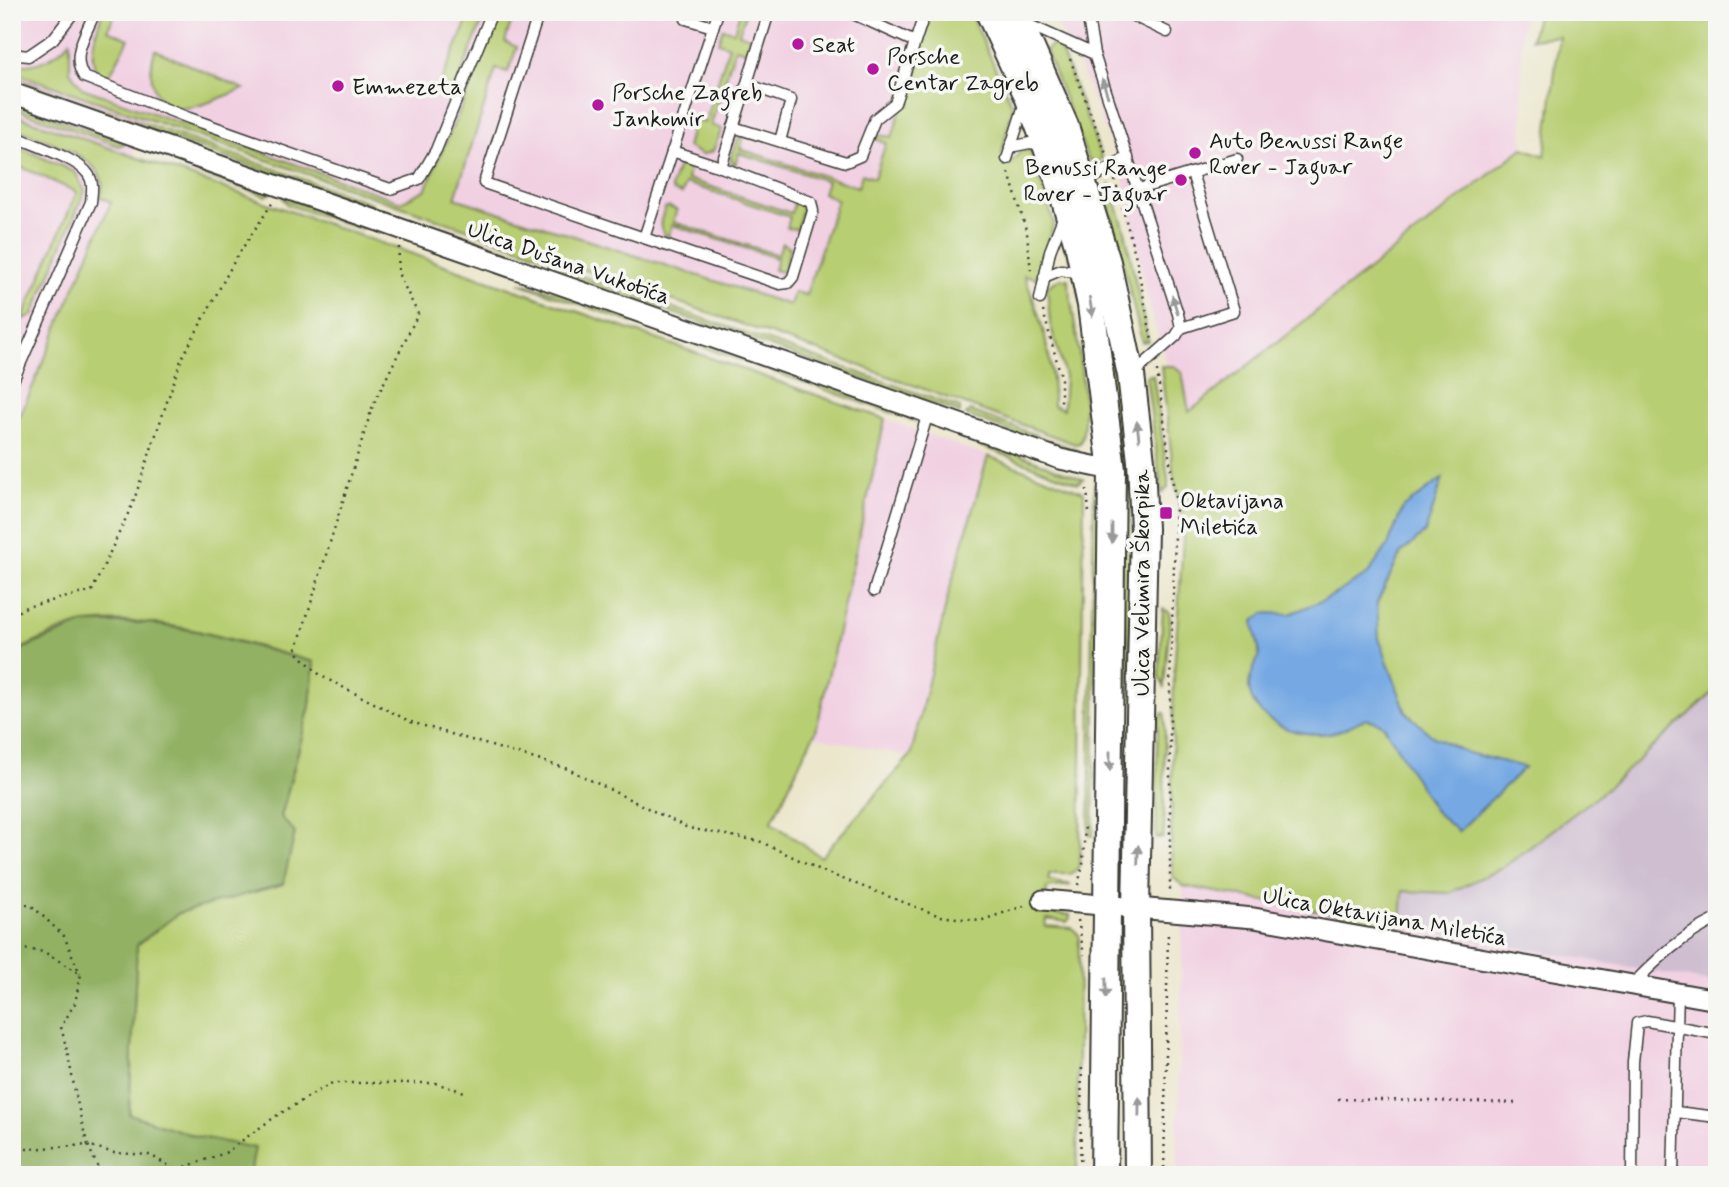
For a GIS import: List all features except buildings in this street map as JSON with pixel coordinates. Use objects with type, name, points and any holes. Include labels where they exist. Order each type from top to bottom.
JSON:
[{"type":"main road","name":"Ulica Velimira Škorpika","points":[[989,12],[1028,96],[1067,209],[1091,305],[1112,470],[1110,841],[1106,904],[1107,1089],[1104,1175]]},
{"type":"main road","name":"Ulica Velimira Škorpika","points":[[1017,16],[1065,126],[1107,262],[1131,375],[1142,461],[1144,529],[1136,907],[1138,1175]]},
{"type":"street","name":"Ulica Dušana Vukotića","points":[[12,93],[1060,459],[1112,470]]},
{"type":"street","name":"Ulica Oktavijana Miletića","points":[[1043,900],[1254,918],[1717,1000]]},
{"type":"lane","points":[[12,54],[28,57],[54,39],[74,12]]},
{"type":"lane","points":[[95,12],[77,54],[77,66],[84,77],[189,118],[390,189],[419,179],[436,150],[492,12]]},
{"type":"lane","points":[[539,12],[484,183],[780,284],[788,283],[813,211],[811,202],[672,150]]},
{"type":"lane","points":[[688,12],[686,19],[713,27]]},
{"type":"lane","points":[[644,238],[718,12]]},
{"type":"lane","points":[[721,167],[769,12]]},
{"type":"lane","points":[[733,127],[846,162],[860,156],[875,119],[895,103],[925,12]]},
{"type":"lane","points":[[1087,12],[1094,54],[1181,328]]},
{"type":"lane","points":[[1125,12],[1167,32]]},
{"type":"lane","points":[[1182,12],[1195,12]]},
{"type":"lane","points":[[853,13],[915,41]]},
{"type":"lane","points":[[1017,16],[1094,54]]},
{"type":"lane","points":[[747,83],[786,95],[791,100],[780,141]]},
{"type":"lane","points":[[1007,159],[1019,113],[1028,96]]},
{"type":"lane","points":[[12,135],[80,165],[90,175],[92,186],[92,202],[12,383]]},
{"type":"lane","points":[[1010,147],[1030,142],[1046,146]]},
{"type":"lane","points":[[1085,184],[1128,157]]},
{"type":"lane","points":[[1139,189],[1237,159]]},
{"type":"lane","points":[[1131,375],[1176,336],[1181,328],[1234,311],[1192,173]]},
{"type":"lane","points":[[1040,299],[1050,251],[1067,209]]},
{"type":"lane","points":[[1044,277],[1061,270],[1084,275]]},
{"type":"lane","points":[[874,591],[928,413]]},
{"type":"lane","points":[[1633,985],[1668,948],[1692,931],[1717,919]]},
{"type":"lane","points":[[1673,1175],[1678,992]]},
{"type":"lane","points":[[1632,1175],[1637,1023],[1647,1021],[1717,1034]]},
{"type":"lane","points":[[1676,1112],[1717,1117]]},
{"type":"path","points":[[1048,12],[1053,23]]},
{"type":"path","points":[[1066,50],[1086,96],[1106,154]]},
{"type":"path","points":[[12,615],[26,607],[92,591],[133,503],[181,360],[236,258],[282,187]]},
{"type":"path","points":[[404,230],[399,248],[398,273],[418,314],[373,405],[296,652],[321,676],[411,722],[568,769],[688,828],[759,841],[827,873],[940,916],[980,921],[1043,900]]},
{"type":"path","points":[[1087,489],[1089,518]]},
{"type":"path","points":[[1170,895],[1169,714],[1174,583]]},
{"type":"path","points":[[1078,876],[1083,864],[1085,834]]},
{"type":"path","points":[[12,905],[31,905],[64,936],[81,974],[75,1003],[61,1027],[71,1063],[76,1108],[88,1145],[102,1175]]},
{"type":"path","points":[[1078,919],[1084,960]]},
{"type":"path","points":[[1164,1175],[1168,933]]},
{"type":"path","points":[[12,947],[44,952],[81,974]]},
{"type":"path","points":[[1156,963],[1167,964]]},
{"type":"path","points":[[176,1170],[225,1153],[276,1116],[332,1083],[435,1083],[468,1093]]},
{"type":"path","points":[[1338,1099],[1518,1103]]},
{"type":"path","points":[[1080,1175],[1081,1142]]},
{"type":"path","points":[[12,1150],[88,1145],[114,1153],[150,1155],[176,1170],[178,1175]]},
{"type":"shaded area","points":[[12,12],[932,12],[819,351],[148,119],[12,435]]},
{"type":"shaded area","points":[[1057,12],[1144,12],[1163,20],[1150,12],[1526,12],[1521,33],[1523,148],[1182,418],[1148,302],[1122,172],[1079,65],[1058,25],[1062,22]]},
{"type":"shaded area","points":[[885,419],[988,456],[949,592],[911,757],[814,736]]},
{"type":"shaded area","points":[[1717,689],[1717,983],[1401,926],[1403,890],[1449,893],[1604,791]]},
{"type":"shaded area","points":[[1183,886],[1717,983],[1717,1175],[1177,1175]]},
{"type":"green space","points":[[103,12],[115,12],[108,30],[129,39],[109,76],[100,77],[93,62],[93,54]]},
{"type":"green space","points":[[471,12],[486,12],[456,87],[451,89],[440,84]]},
{"type":"green space","points":[[503,12],[514,12],[505,42],[517,47],[508,72],[496,69],[455,198],[790,305],[794,292],[806,295],[837,200],[823,193],[827,181],[739,153],[735,165],[730,159],[739,137],[744,137],[740,149],[858,187],[862,174],[874,178],[886,143],[875,139],[876,135],[892,137],[932,12],[970,12],[1013,107],[1001,155],[1012,162],[1021,151],[1030,150],[1054,223],[1036,278],[1024,275],[1045,338],[1053,405],[1063,409],[1065,376],[1050,323],[1047,287],[1059,279],[1068,279],[1083,389],[1083,430],[1080,443],[1075,444],[819,351],[12,72],[12,63],[28,65],[44,61],[70,41],[70,71],[82,88],[401,202],[425,190]]},
{"type":"green space","points":[[740,12],[746,12],[739,33],[750,37],[746,51],[735,48],[711,125],[722,129],[713,151],[702,155],[687,147],[694,120],[705,123],[729,46],[718,42],[723,28],[734,32]]},
{"type":"green space","points":[[1006,12],[1116,347],[1130,469],[1134,554],[1126,836],[1128,642],[1122,592],[1121,455]]},
{"type":"green space","points":[[1538,12],[1717,12],[1717,69],[1709,131],[1717,138],[1717,689],[1604,791],[1504,867],[1449,893],[1403,891],[1401,926],[1183,886],[1173,877],[1171,849],[1174,674],[1184,525],[1174,477],[1161,366],[1174,366],[1182,372],[1189,412],[1523,148],[1545,156],[1559,36],[1531,39]]},
{"type":"green space","points":[[1054,43],[1059,46],[1102,158],[1097,163],[1088,159],[1049,59],[1046,50]]},
{"type":"green space","points":[[155,50],[244,89],[199,105],[174,107],[158,97],[154,89],[152,69]]},
{"type":"green space","points":[[12,77],[371,203],[372,208],[12,83]]},
{"type":"green space","points":[[12,103],[126,143],[119,146],[12,108]]},
{"type":"green space","points":[[12,114],[885,419],[816,731],[771,822],[821,857],[911,755],[949,592],[988,456],[1084,492],[1080,860],[1078,868],[1071,874],[1049,874],[1049,881],[1071,885],[1047,888],[1045,912],[1070,915],[1070,918],[1067,922],[1046,919],[1045,926],[1072,928],[1079,935],[1077,1175],[250,1175],[254,1148],[195,1136],[129,1114],[137,945],[178,913],[283,884],[281,817],[310,706],[314,662],[202,632],[173,626],[116,621],[69,627],[12,653],[12,435],[111,202],[100,197],[102,184],[98,172],[87,161],[56,144],[12,127]]},
{"type":"green space","points":[[12,144],[75,172],[85,191],[33,315],[22,320],[77,192],[12,163]]},
{"type":"green space","points":[[191,165],[271,193],[266,196],[194,172]]},
{"type":"green space","points":[[678,166],[690,166],[687,179],[791,213],[795,200],[803,203],[798,229],[787,228],[790,217],[686,183],[682,194],[673,191],[671,187]]},
{"type":"green space","points":[[1110,184],[1125,231],[1148,341],[1142,342],[1107,195]]},
{"type":"green space","points":[[283,198],[366,225],[361,229],[288,205]]},
{"type":"green space","points":[[665,208],[677,210],[673,222],[778,255],[782,243],[790,247],[783,272],[774,270],[777,258],[672,225],[668,237],[660,224]]},
{"type":"green space","points":[[444,228],[960,408],[960,413],[442,232]]},
{"type":"green space","points":[[519,283],[558,292],[909,414],[915,421]]},
{"type":"green space","points":[[1153,375],[1168,479],[1168,488],[1162,493],[1146,376]]},
{"type":"green space","points":[[970,411],[1076,450],[1066,452],[966,415]]},
{"type":"green space","points":[[960,432],[1083,479],[1078,483],[960,438]]},
{"type":"green space","points":[[1094,485],[1104,498],[1102,612],[1096,658],[1093,836],[1089,835]]},
{"type":"green space","points":[[1163,609],[1169,612],[1170,620],[1164,686],[1159,677]]},
{"type":"green space","points":[[85,623],[148,623],[196,631],[314,662],[310,706],[281,817],[295,833],[283,884],[179,913],[137,945],[129,1114],[195,1136],[255,1148],[250,1175],[12,1175],[12,653]]},
{"type":"green space","points":[[1162,713],[1165,713],[1164,829],[1163,837],[1156,838],[1158,722]]},
{"type":"water","points":[[1443,478],[1425,533],[1401,553],[1377,603],[1379,638],[1406,712],[1432,736],[1468,753],[1525,767],[1458,832],[1434,810],[1384,726],[1364,720],[1335,732],[1308,734],[1295,731],[1270,720],[1260,711],[1249,688],[1259,652],[1254,621],[1264,613],[1290,614],[1328,598],[1368,574],[1388,545],[1403,508]]},
{"type":"place","name":"Seat","points":[[798,44]]},
{"type":"place","name":"Porsche Centar Zagreb","points":[[873,69]]},
{"type":"place","name":"Emmezeta","points":[[338,86]]},
{"type":"place","name":"Porsche Zagreb Jankomir","points":[[598,105]]},
{"type":"place","name":"Auto Benussi Range Rover - Jaguar","points":[[1195,153]]},
{"type":"place","name":"Benussi Range Rover - Jaguar","points":[[1181,180]]},
{"type":"place","name":"Oktavijana Miletića","points":[[1166,513]]}]
